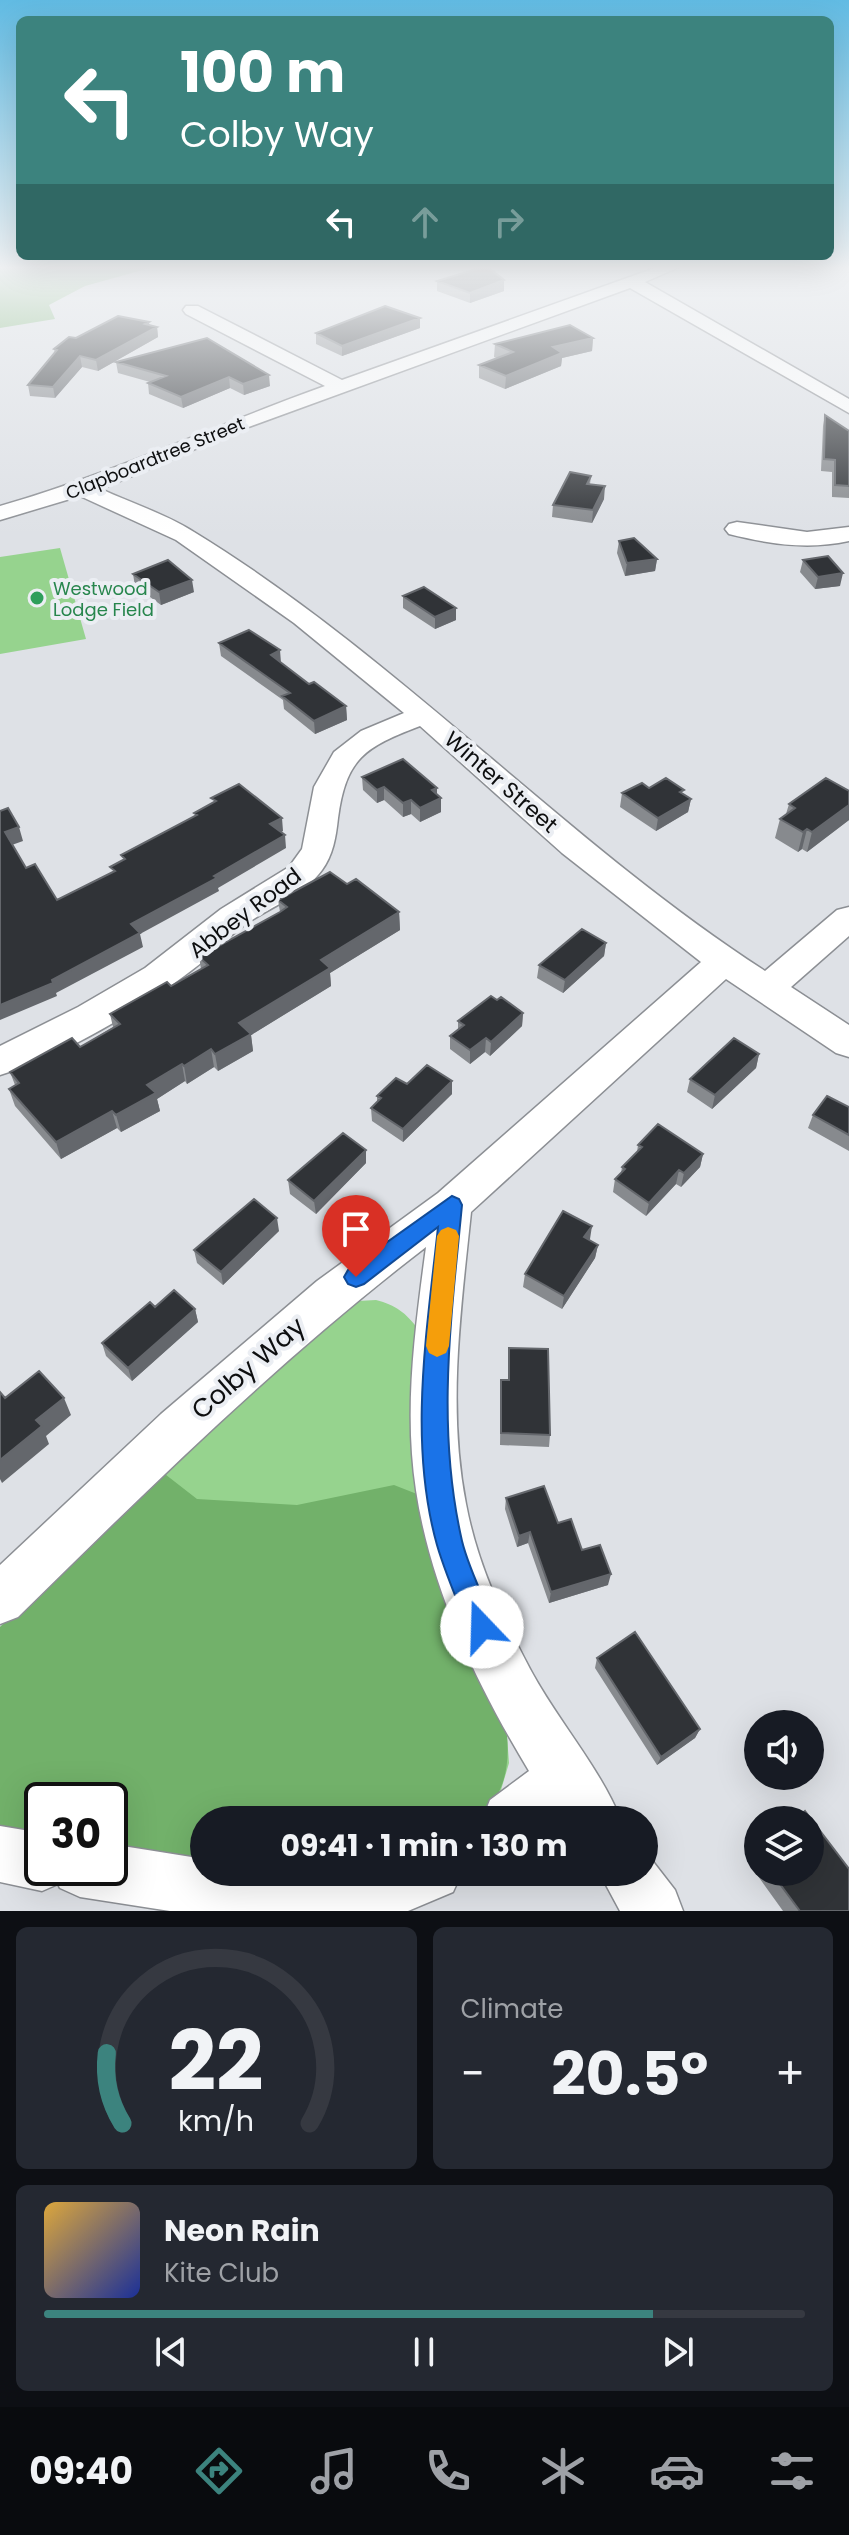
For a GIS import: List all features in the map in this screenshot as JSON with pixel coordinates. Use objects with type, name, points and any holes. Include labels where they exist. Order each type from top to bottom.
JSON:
[{"type":"street","points":[[283,357],[343,388]]},
{"type":"street","name":"Clapboardtree Street","points":[[0,513],[110,479],[228,428],[423,357]]},
{"type":"street","points":[[763,357],[849,407]]},
{"type":"street","name":"Winter Street","points":[[110,479],[155,519]]},
{"type":"street","name":"Winter Street","points":[[82,489],[155,519],[200,545],[303,618],[424,715],[573,846],[724,961],[849,1043]]},
{"type":"street","points":[[737,529],[780,538],[832,539],[849,534]]},
{"type":"street","name":"Abbey Road","points":[[0,1061],[25,1051],[150,981],[178,963],[231,919],[300,875],[314,860],[320,842],[323,798],[330,777],[344,758],[361,743],[424,715]]},
{"type":"street","points":[[765,990],[849,918]]},
{"type":"street","name":"Colby Way","points":[[0,1599],[177,1430],[332,1294],[452,1205],[724,961]]},
{"type":"street","points":[[452,1205],[435,1372],[435,1454],[450,1544],[493,1655],[579,1799],[556,1806]]},
{"type":"street","points":[[0,1854],[24,1859]]},
{"type":"street","points":[[128,1876],[190,1885]]},
{"type":"street","points":[[195,1886],[284,1900],[377,1895],[399,1886]]},
{"type":"street","points":[[637,1886],[654,1911]]},
{"type":"green space","name":"Westwood Lodge Field","points":[[60,548],[86,639],[0,654],[0,557]]},
{"type":"green space","points":[[376,1300],[389,1304],[400,1310],[418,1329],[457,1629],[507,1736],[509,1763],[501,1790],[489,1806],[190,1806],[190,1817],[128,1804],[128,1782],[38,1782],[0,1627],[340,1308],[358,1301]]},
{"type":"green space","points":[[161,1471],[197,1499],[297,1505],[394,1485],[422,1496],[507,1736],[503,1782],[491,1806],[190,1806],[190,1867],[128,1855],[128,1782],[24,1782],[24,1834],[0,1829],[0,1627]]},
{"type":"building","points":[[51,357],[79,357],[53,387],[28,385]]},
{"type":"building","points":[[134,357],[239,357],[269,375],[243,384],[229,377],[181,397],[148,383],[166,376],[116,362]]},
{"type":"building","points":[[499,357],[552,357],[506,376],[479,365]]},
{"type":"building","points":[[825,415],[849,431],[849,486],[835,485],[835,460],[824,459]]},
{"type":"building","points":[[570,472],[591,476],[587,484],[605,486],[593,510],[553,505]]},
{"type":"building","points":[[634,538],[657,559],[627,563],[619,541]]},
{"type":"building","points":[[828,556],[843,573],[818,577],[803,560]]},
{"type":"building","points":[[168,560],[192,580],[159,592],[133,574]]},
{"type":"building","points":[[424,587],[456,608],[435,617],[403,596]]},
{"type":"building","points":[[249,630],[280,650],[271,655],[309,684],[314,682],[346,706],[314,721],[282,696],[290,693],[219,643]]},
{"type":"building","points":[[403,759],[437,788],[432,790],[441,798],[420,808],[411,800],[403,803],[384,787],[377,790],[362,777]]},
{"type":"building","points":[[666,778],[691,799],[658,818],[622,793],[642,783],[649,788]]},
{"type":"building","points":[[826,778],[849,791],[849,805],[812,832],[807,829],[803,832],[780,819],[795,808],[789,804]]},
{"type":"building","points":[[239,784],[282,818],[270,824],[285,835],[214,876],[217,878],[131,924],[140,933],[52,980],[53,983],[0,1005],[0,811],[8,808],[19,827],[5,832],[26,868],[35,864],[57,900],[115,871],[110,867],[125,859],[121,855],[197,815],[194,813],[216,801],[211,798]]},
{"type":"building","points":[[330,872],[347,884],[356,879],[399,912],[321,960],[330,968],[239,1023],[251,1034],[215,1054],[211,1049],[184,1066],[182,1064],[147,1085],[156,1093],[116,1115],[112,1111],[56,1142],[9,1089],[19,1083],[10,1072],[72,1038],[80,1047],[120,1024],[110,1014],[167,982],[171,986],[208,965],[199,957],[280,912],[287,907],[278,900]]},
{"type":"building","points":[[582,929],[606,943],[565,980],[539,965]]},
{"type":"building","points":[[491,996],[497,1000],[501,997],[523,1013],[491,1042],[486,1038],[470,1050],[450,1036],[464,1025],[458,1021]]},
{"type":"building","points":[[734,1038],[759,1054],[715,1095],[690,1079]]},
{"type":"building","points":[[427,1065],[452,1081],[403,1129],[371,1108],[381,1098],[377,1096],[396,1078],[407,1084]]},
{"type":"building","points":[[827,1096],[849,1107],[849,1135],[813,1115]]},
{"type":"building","points":[[658,1124],[703,1154],[684,1173],[679,1170],[649,1203],[615,1179],[642,1147],[638,1145]]},
{"type":"building","points":[[343,1133],[366,1150],[314,1201],[288,1180]]},
{"type":"building","points":[[254,1199],[277,1218],[221,1272],[194,1250]]},
{"type":"building","points":[[563,1211],[592,1226],[584,1237],[598,1245],[564,1296],[525,1274]]},
{"type":"building","points":[[174,1290],[195,1309],[128,1368],[102,1343],[150,1302],[155,1307]]},
{"type":"building","points":[[509,1348],[548,1349],[550,1435],[501,1433],[501,1380],[509,1380]]},
{"type":"building","points":[[39,1371],[64,1398],[36,1420],[42,1426],[0,1460],[0,1392],[5,1398]]},
{"type":"building","points":[[544,1486],[558,1523],[571,1519],[582,1550],[600,1545],[611,1574],[551,1592],[530,1532],[519,1536],[506,1498]]},
{"type":"building","points":[[635,1632],[700,1729],[661,1757],[597,1658]]},
{"type":"building","points":[[824,1836],[849,1869],[849,1911],[800,1911],[781,1886],[824,1886]]},
{"type":"slow traffic","points":[[437,1346],[448,1236]]},
{"type":"place","name":"Westwood Lodge Field","points":[[37,598]]},
{"type":"route","points":[[356,1277],[452,1205],[435,1372],[435,1454],[450,1544],[482,1627]]}]
